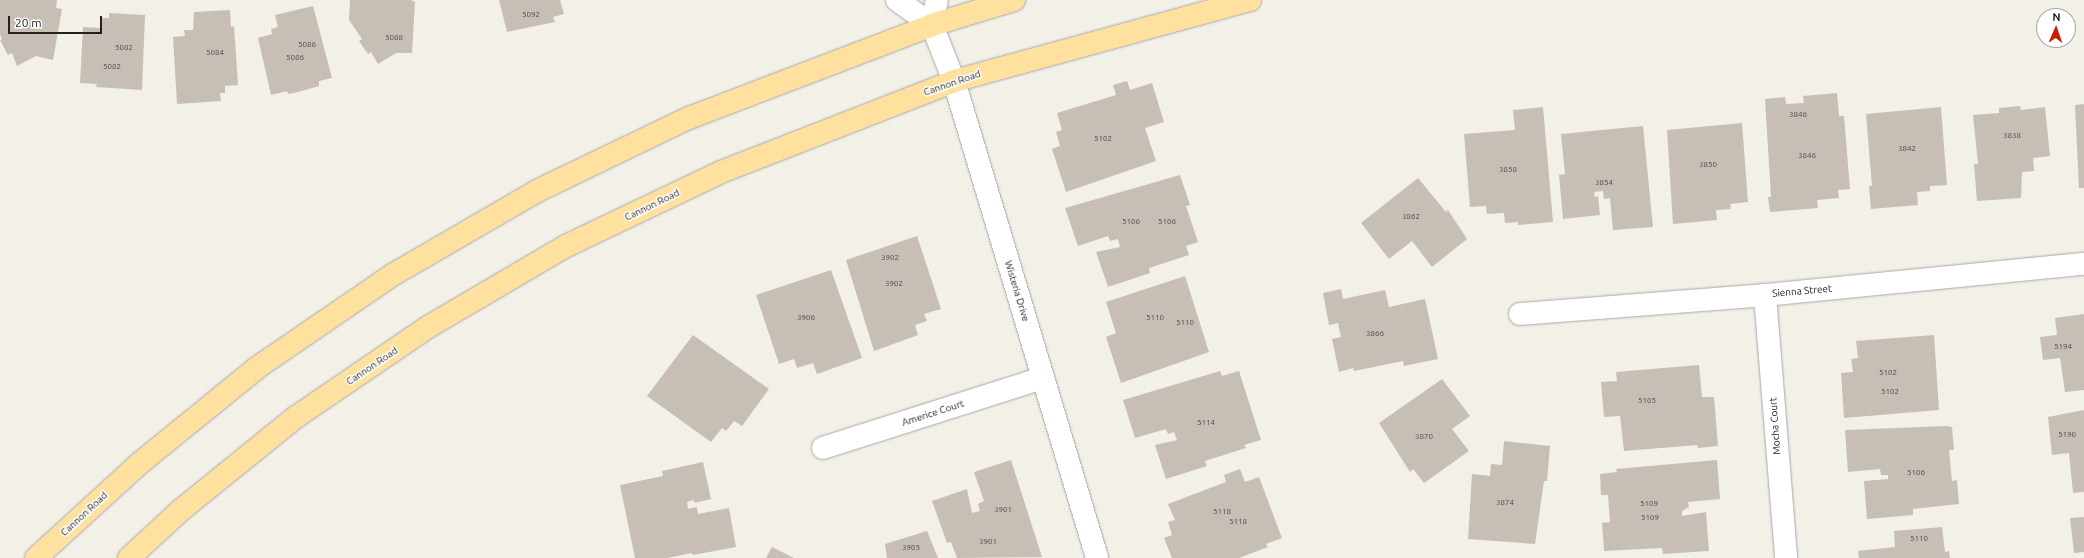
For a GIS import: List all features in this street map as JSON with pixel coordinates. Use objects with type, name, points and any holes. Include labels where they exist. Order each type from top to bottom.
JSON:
[{"type":"main road","name":"Cannon Road","points":[[36,558],[140,463],[258,367],[394,274],[537,191],[689,118],[932,25],[1014,0]]},
{"type":"main road","name":"Cannon Road","points":[[129,558],[181,510],[296,418],[428,327],[566,246],[721,172],[954,81],[1250,0]]},
{"type":"street","points":[[897,0],[932,25],[937,0]]},
{"type":"street","name":"Wisteria Drive","points":[[932,25],[954,81],[1097,558]]},
{"type":"street","name":"Sienna Street","points":[[1520,314],[1765,295],[2084,264]]},
{"type":"street","name":"Mocha Court","points":[[1765,295],[1786,558]]},
{"type":"street","name":"Americe Court","points":[[823,448],[1043,378]]},
{"type":"building","points":[[0,0],[57,0],[56,8],[62,9],[53,60],[36,56],[17,66],[12,53],[8,55],[0,40],[2,39],[0,34]]},
{"type":"building","points":[[350,0],[411,0],[415,2],[412,53],[396,53],[378,64],[371,52],[368,54],[359,41],[362,39],[349,20]]},
{"type":"building","points":[[499,0],[560,0],[564,14],[553,17],[555,22],[507,32]]},
{"type":"building","points":[[313,6],[332,78],[319,81],[319,86],[298,92],[288,94],[287,91],[271,95],[258,38],[272,34],[271,29],[278,27],[275,15]]},
{"type":"building","points":[[230,10],[231,27],[234,26],[238,85],[225,86],[225,93],[220,93],[221,101],[177,104],[173,37],[185,36],[184,30],[193,30],[194,12]]},
{"type":"building","points":[[109,13],[145,15],[142,90],[96,87],[97,84],[80,83],[83,27],[102,28],[102,18],[109,18]]},
{"type":"building","points":[[1127,81],[1130,90],[1152,83],[1164,122],[1145,128],[1156,161],[1066,192],[1052,149],[1060,146],[1056,132],[1062,130],[1057,113],[1116,95],[1113,85]]},
{"type":"building","points":[[1837,93],[1839,116],[1844,116],[1850,189],[1838,190],[1839,198],[1817,200],[1818,208],[1770,212],[1768,197],[1771,197],[1765,99],[1785,97],[1786,104],[1804,103],[1803,96]]},
{"type":"building","points":[[2084,104],[2084,188],[2079,188],[2075,105]]},
{"type":"building","points":[[2020,106],[2021,110],[2045,107],[2050,156],[2033,158],[2034,171],[2022,172],[2021,198],[1977,201],[1974,164],[1978,164],[1973,115],[1999,113],[1999,108]]},
{"type":"building","points":[[1543,107],[1553,222],[1518,225],[1518,222],[1505,223],[1504,213],[1487,214],[1486,206],[1470,207],[1464,134],[1515,130],[1513,110]]},
{"type":"building","points":[[1941,107],[1947,185],[1930,186],[1930,191],[1917,192],[1918,205],[1871,209],[1869,186],[1872,186],[1866,114]]},
{"type":"building","points":[[1742,123],[1748,202],[1730,204],[1731,209],[1716,210],[1717,220],[1673,224],[1667,130]]},
{"type":"building","points":[[1643,126],[1653,227],[1613,230],[1610,198],[1604,199],[1603,191],[1594,192],[1595,197],[1598,196],[1600,215],[1563,219],[1559,175],[1565,174],[1561,134]]},
{"type":"building","points":[[1180,175],[1190,205],[1186,206],[1198,242],[1186,246],[1189,255],[1149,268],[1150,273],[1108,287],[1096,252],[1120,247],[1118,239],[1110,241],[1108,236],[1078,246],[1065,208]]},
{"type":"building","points":[[1418,178],[1446,212],[1448,210],[1467,239],[1432,267],[1412,241],[1389,259],[1361,223]]},
{"type":"building","points":[[917,236],[941,309],[924,314],[927,321],[915,325],[918,335],[874,351],[846,260]]},
{"type":"building","points":[[831,270],[862,358],[817,374],[813,363],[797,368],[794,359],[779,364],[756,295]]},
{"type":"building","points":[[1185,276],[1209,352],[1121,383],[1106,337],[1116,333],[1106,302]]},
{"type":"building","points":[[1341,289],[1343,299],[1385,290],[1389,307],[1425,299],[1438,359],[1404,366],[1403,361],[1354,371],[1353,368],[1339,372],[1332,339],[1341,337],[1338,323],[1329,325],[1323,293]]},
{"type":"building","points":[[2084,314],[2084,390],[2065,392],[2060,358],[2043,360],[2040,337],[2057,335],[2055,318]]},
{"type":"building","points":[[693,335],[769,389],[742,426],[734,421],[726,431],[722,428],[711,442],[647,396]]},
{"type":"building","points":[[1934,335],[1939,410],[1844,418],[1841,373],[1853,372],[1851,359],[1858,358],[1856,341]]},
{"type":"building","points":[[1699,365],[1702,397],[1714,397],[1718,446],[1698,448],[1697,445],[1624,451],[1620,416],[1604,417],[1601,382],[1617,381],[1616,372]]},
{"type":"building","points":[[1220,371],[1222,376],[1239,371],[1261,440],[1244,445],[1246,448],[1205,461],[1207,466],[1166,479],[1155,445],[1177,440],[1174,432],[1168,434],[1166,429],[1135,438],[1123,400]]},
{"type":"building","points":[[1442,379],[1470,416],[1452,429],[1469,451],[1424,483],[1413,469],[1410,472],[1379,423]]},
{"type":"building","points":[[2084,410],[2084,492],[2073,493],[2069,453],[2052,455],[2048,417]]},
{"type":"building","points":[[1952,427],[1954,450],[1949,450],[1952,481],[1957,480],[1959,504],[1913,509],[1913,515],[1867,519],[1864,481],[1888,479],[1888,475],[1881,475],[1880,469],[1848,472],[1845,430]]},
{"type":"building","points":[[1504,441],[1550,446],[1547,481],[1544,481],[1535,544],[1468,539],[1472,474],[1490,476],[1491,464],[1502,465]]},
{"type":"building","points":[[1011,460],[1042,557],[957,558],[951,542],[947,543],[932,501],[967,489],[972,513],[980,511],[978,504],[984,501],[974,472]]},
{"type":"building","points":[[1717,460],[1720,499],[1688,502],[1689,507],[1682,511],[1682,516],[1706,512],[1709,551],[1663,554],[1662,548],[1604,551],[1602,523],[1610,522],[1608,495],[1601,495],[1600,474],[1617,472],[1616,469]]},
{"type":"building","points":[[703,462],[711,499],[694,503],[694,500],[687,502],[688,509],[697,507],[698,514],[729,508],[736,547],[667,558],[635,558],[620,485],[663,476],[662,471]]},
{"type":"building","points":[[1240,469],[1245,482],[1259,477],[1282,538],[1266,544],[1268,547],[1239,558],[1172,558],[1164,538],[1172,535],[1168,522],[1175,520],[1168,504],[1226,482],[1224,475]]},
{"type":"building","points":[[2084,517],[2084,552],[2074,553],[2070,518]]},
{"type":"building","points":[[1942,527],[1945,552],[1949,551],[1950,558],[1859,558],[1858,551],[1895,547],[1894,531]]},
{"type":"building","points":[[927,531],[938,558],[887,558],[885,544]]},
{"type":"building","points":[[772,547],[794,558],[766,558]]}]
